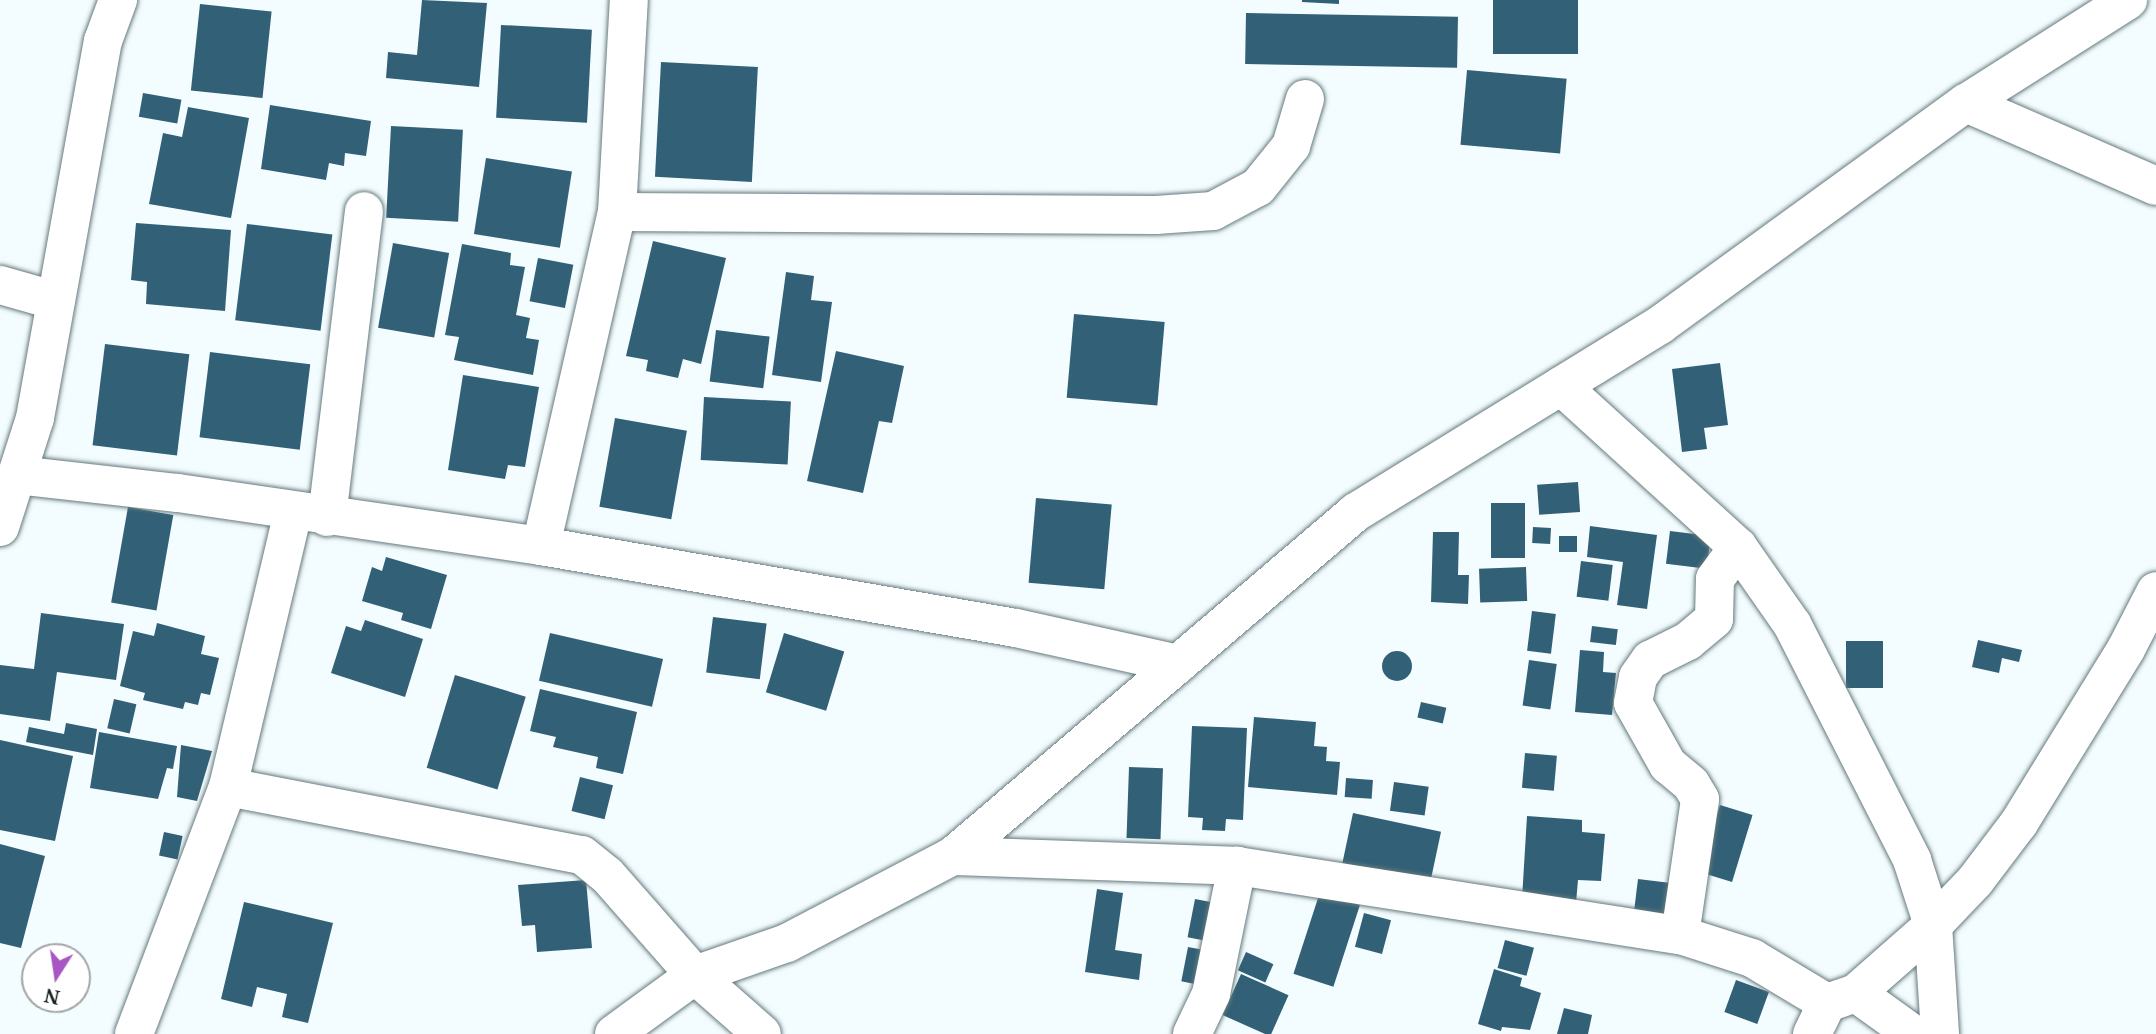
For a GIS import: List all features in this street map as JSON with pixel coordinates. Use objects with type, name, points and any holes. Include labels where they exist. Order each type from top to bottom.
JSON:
[{"type":"street","points":[[0,527],[35,418],[103,41],[118,0]]},
{"type":"street","points":[[541,546],[617,212],[629,0]]},
{"type":"street","points":[[614,1034],[695,975],[787,943],[953,856],[1356,512],[1660,325],[1966,103],[2128,0]]},
{"type":"street","points":[[617,212],[1156,215],[1213,211],[1258,187],[1291,146],[1305,99]]},
{"type":"street","points":[[1966,103],[2156,186]]},
{"type":"street","points":[[134,1034],[228,787],[310,514],[364,211]]},
{"type":"street","points":[[0,285],[56,301]]},
{"type":"street","points":[[1561,386],[1738,547],[1792,624],[1882,795],[1912,860],[1933,925],[1940,1034]]},
{"type":"street","points":[[17,475],[178,493],[541,546],[1016,628],[1178,664]]},
{"type":"street","points":[[1680,935],[1700,799],[1691,784],[1668,765],[1633,703],[1638,677],[1650,660],[1688,641],[1714,619],[1715,579],[1738,547]]},
{"type":"street","points":[[1832,1010],[1933,925],[1975,881],[2019,823],[2126,649],[2156,591]]},
{"type":"street","points":[[228,787],[582,855],[607,875],[695,975],[762,1034]]},
{"type":"street","points":[[953,856],[1237,866],[1680,935],[1752,958],[1832,1010],[1913,1034]]},
{"type":"street","points":[[1192,1034],[1210,995],[1237,866]]},
{"type":"building","points":[[422,0],[487,3],[479,87],[386,78],[388,52],[417,55]]},
{"type":"building","points":[[1339,0],[1339,4],[1302,2]]},
{"type":"building","points":[[1493,0],[1578,0],[1578,54],[1493,54]]},
{"type":"building","points":[[200,4],[272,12],[263,98],[191,91]]},
{"type":"building","points":[[1246,13],[1458,17],[1457,68],[1245,64]]},
{"type":"building","points":[[501,25],[592,30],[587,123],[496,118]]},
{"type":"building","points":[[661,62],[758,67],[752,182],[655,177]]},
{"type":"building","points":[[1467,70],[1567,79],[1560,153],[1460,145]]},
{"type":"building","points":[[143,93],[181,100],[177,123],[139,117]]},
{"type":"building","points":[[270,105],[371,121],[366,156],[345,153],[344,166],[329,163],[326,180],[261,169]]},
{"type":"building","points":[[188,107],[249,118],[231,218],[149,204],[163,133],[182,137]]},
{"type":"building","points":[[391,126],[463,130],[458,222],[386,218]]},
{"type":"building","points":[[486,158],[572,172],[560,248],[474,234]]},
{"type":"building","points":[[136,223],[231,230],[225,311],[146,304],[147,282],[131,280]]},
{"type":"building","points":[[247,224],[332,234],[321,331],[235,320]]},
{"type":"building","points":[[653,241],[726,258],[701,364],[683,359],[678,378],[646,371],[648,360],[626,356]]},
{"type":"building","points":[[393,243],[449,253],[434,338],[378,328]]},
{"type":"building","points":[[462,244],[511,253],[510,265],[525,267],[516,315],[530,318],[526,338],[539,340],[533,375],[454,360],[459,337],[445,335]]},
{"type":"building","points":[[538,258],[573,265],[565,308],[530,301]]},
{"type":"building","points":[[786,272],[814,276],[811,300],[832,302],[821,382],[772,375]]},
{"type":"building","points":[[1074,314],[1165,322],[1157,406],[1067,398]]},
{"type":"building","points":[[716,330],[770,337],[763,388],[710,382]]},
{"type":"building","points":[[105,344],[189,354],[177,456],[93,445]]},
{"type":"building","points":[[836,351],[904,366],[892,423],[879,421],[863,493],[807,481]]},
{"type":"building","points":[[210,352],[310,364],[300,450],[200,437]]},
{"type":"building","points":[[1720,363],[1728,425],[1704,428],[1707,449],[1682,452],[1672,369]]},
{"type":"building","points":[[463,375],[539,387],[525,467],[508,465],[505,479],[448,470]]},
{"type":"building","points":[[704,397],[791,402],[788,464],[701,460]]},
{"type":"building","points":[[615,418],[687,431],[671,519],[599,507]]},
{"type":"building","points":[[1578,482],[1580,512],[1539,515],[1537,485]]},
{"type":"building","points":[[1036,498],[1112,505],[1104,589],[1029,583]]},
{"type":"building","points":[[1491,503],[1525,503],[1525,558],[1491,558]]},
{"type":"building","points":[[128,507],[173,515],[156,611],[111,603]]},
{"type":"building","points":[[1590,526],[1657,535],[1647,609],[1617,605],[1623,562],[1587,557]]},
{"type":"building","points":[[1533,527],[1551,528],[1550,544],[1532,543]]},
{"type":"building","points":[[1670,531],[1711,536],[1707,569],[1666,564]]},
{"type":"building","points":[[1433,532],[1459,532],[1458,575],[1469,575],[1468,604],[1431,602]]},
{"type":"building","points":[[1559,536],[1577,536],[1577,552],[1559,552]]},
{"type":"building","points":[[386,557],[447,575],[431,629],[401,620],[403,613],[362,601],[372,567],[382,571]]},
{"type":"building","points":[[1581,561],[1613,565],[1608,601],[1577,597]]},
{"type":"building","points":[[1526,567],[1527,601],[1480,603],[1479,569]]},
{"type":"building","points":[[1532,611],[1556,614],[1551,654],[1527,651]]},
{"type":"building","points":[[41,613],[124,624],[116,680],[57,672],[50,721],[0,714],[0,665],[34,669]]},
{"type":"building","points":[[713,617],[767,624],[760,679],[706,673]]},
{"type":"building","points":[[365,620],[423,639],[405,697],[331,673],[346,626],[361,631]]},
{"type":"building","points":[[157,623],[205,636],[201,654],[219,658],[210,695],[201,693],[198,705],[185,702],[183,709],[143,700],[145,693],[120,686],[133,631],[154,636]]},
{"type":"building","points":[[1592,626],[1618,629],[1616,645],[1590,642]]},
{"type":"building","points":[[550,633],[663,659],[652,707],[539,681]]},
{"type":"building","points":[[784,633],[844,651],[826,711],[766,692]]},
{"type":"building","points":[[1978,640],[2022,650],[2019,662],[2002,658],[1999,673],[1972,667]]},
{"type":"building","points":[[1846,641],[1883,641],[1883,688],[1846,688]]},
{"type":"building","points":[[1580,650],[1604,652],[1603,672],[1616,673],[1612,715],[1575,712]]},
{"type":"building","points":[[1397,651],[1408,655],[1412,666],[1408,677],[1397,681],[1386,677],[1382,666],[1386,655]]},
{"type":"building","points":[[1529,660],[1557,664],[1550,709],[1523,706]]},
{"type":"building","points":[[455,675],[526,697],[497,789],[427,768]]},
{"type":"building","points":[[540,689],[637,712],[623,774],[596,768],[598,757],[553,747],[556,737],[530,731]]},
{"type":"building","points":[[114,699],[136,704],[130,733],[107,728]]},
{"type":"building","points":[[1421,702],[1446,708],[1443,723],[1417,718]]},
{"type":"building","points":[[1254,717],[1316,722],[1314,746],[1327,747],[1326,761],[1340,762],[1337,795],[1248,787]]},
{"type":"building","points":[[66,723],[97,729],[93,755],[26,742],[29,727],[64,734]]},
{"type":"building","points":[[1192,726],[1247,728],[1243,820],[1226,819],[1225,831],[1202,830],[1203,818],[1188,817]]},
{"type":"building","points":[[99,732],[177,746],[173,769],[167,768],[158,799],[90,788]]},
{"type":"building","points":[[0,740],[73,756],[55,841],[0,830]]},
{"type":"building","points":[[181,745],[212,751],[197,801],[177,797]]},
{"type":"building","points":[[1525,753],[1557,756],[1554,791],[1522,788]]},
{"type":"building","points":[[1129,767],[1163,768],[1161,839],[1127,838]]},
{"type":"building","points":[[580,777],[613,785],[605,819],[572,811]]},
{"type":"building","points":[[1346,778],[1373,780],[1372,799],[1345,797]]},
{"type":"building","points":[[1394,782],[1429,787],[1425,816],[1390,811]]},
{"type":"building","points":[[1720,805],[1753,815],[1732,882],[1700,872]]},
{"type":"building","points":[[1353,813],[1441,832],[1430,882],[1342,863]]},
{"type":"building","points":[[1527,816],[1582,820],[1582,832],[1605,834],[1601,881],[1578,880],[1576,903],[1522,899]]},
{"type":"building","points":[[164,832],[183,836],[178,859],[159,855]]},
{"type":"building","points":[[0,844],[45,856],[21,948],[0,943]]},
{"type":"building","points":[[1638,879],[1677,884],[1673,916],[1634,911]]},
{"type":"building","points":[[586,880],[592,948],[537,952],[535,925],[522,926],[518,885]]},
{"type":"building","points":[[1097,889],[1123,893],[1115,950],[1142,954],[1139,980],[1085,972]]},
{"type":"building","points":[[1320,892],[1360,905],[1333,987],[1293,974]]},
{"type":"building","points":[[1195,899],[1220,904],[1212,942],[1188,937]]},
{"type":"building","points":[[244,902],[333,923],[308,1023],[282,1017],[287,994],[257,987],[252,1007],[221,999]]},
{"type":"building","points":[[1364,913],[1391,920],[1382,954],[1355,947]]},
{"type":"building","points":[[1505,940],[1534,948],[1526,976],[1497,968]]},
{"type":"building","points":[[1188,947],[1204,950],[1197,984],[1181,981]]},
{"type":"building","points":[[1246,952],[1273,964],[1265,982],[1238,970]]},
{"type":"building","points":[[1494,969],[1522,978],[1520,986],[1541,993],[1530,1030],[1502,1027],[1501,1031],[1478,1024]]},
{"type":"building","points":[[1241,974],[1289,995],[1271,1034],[1265,1034],[1223,1015]]},
{"type":"building","points":[[1736,980],[1769,992],[1757,1024],[1724,1012]]},
{"type":"building","points":[[1564,1008],[1592,1015],[1588,1034],[1557,1034]]}]
